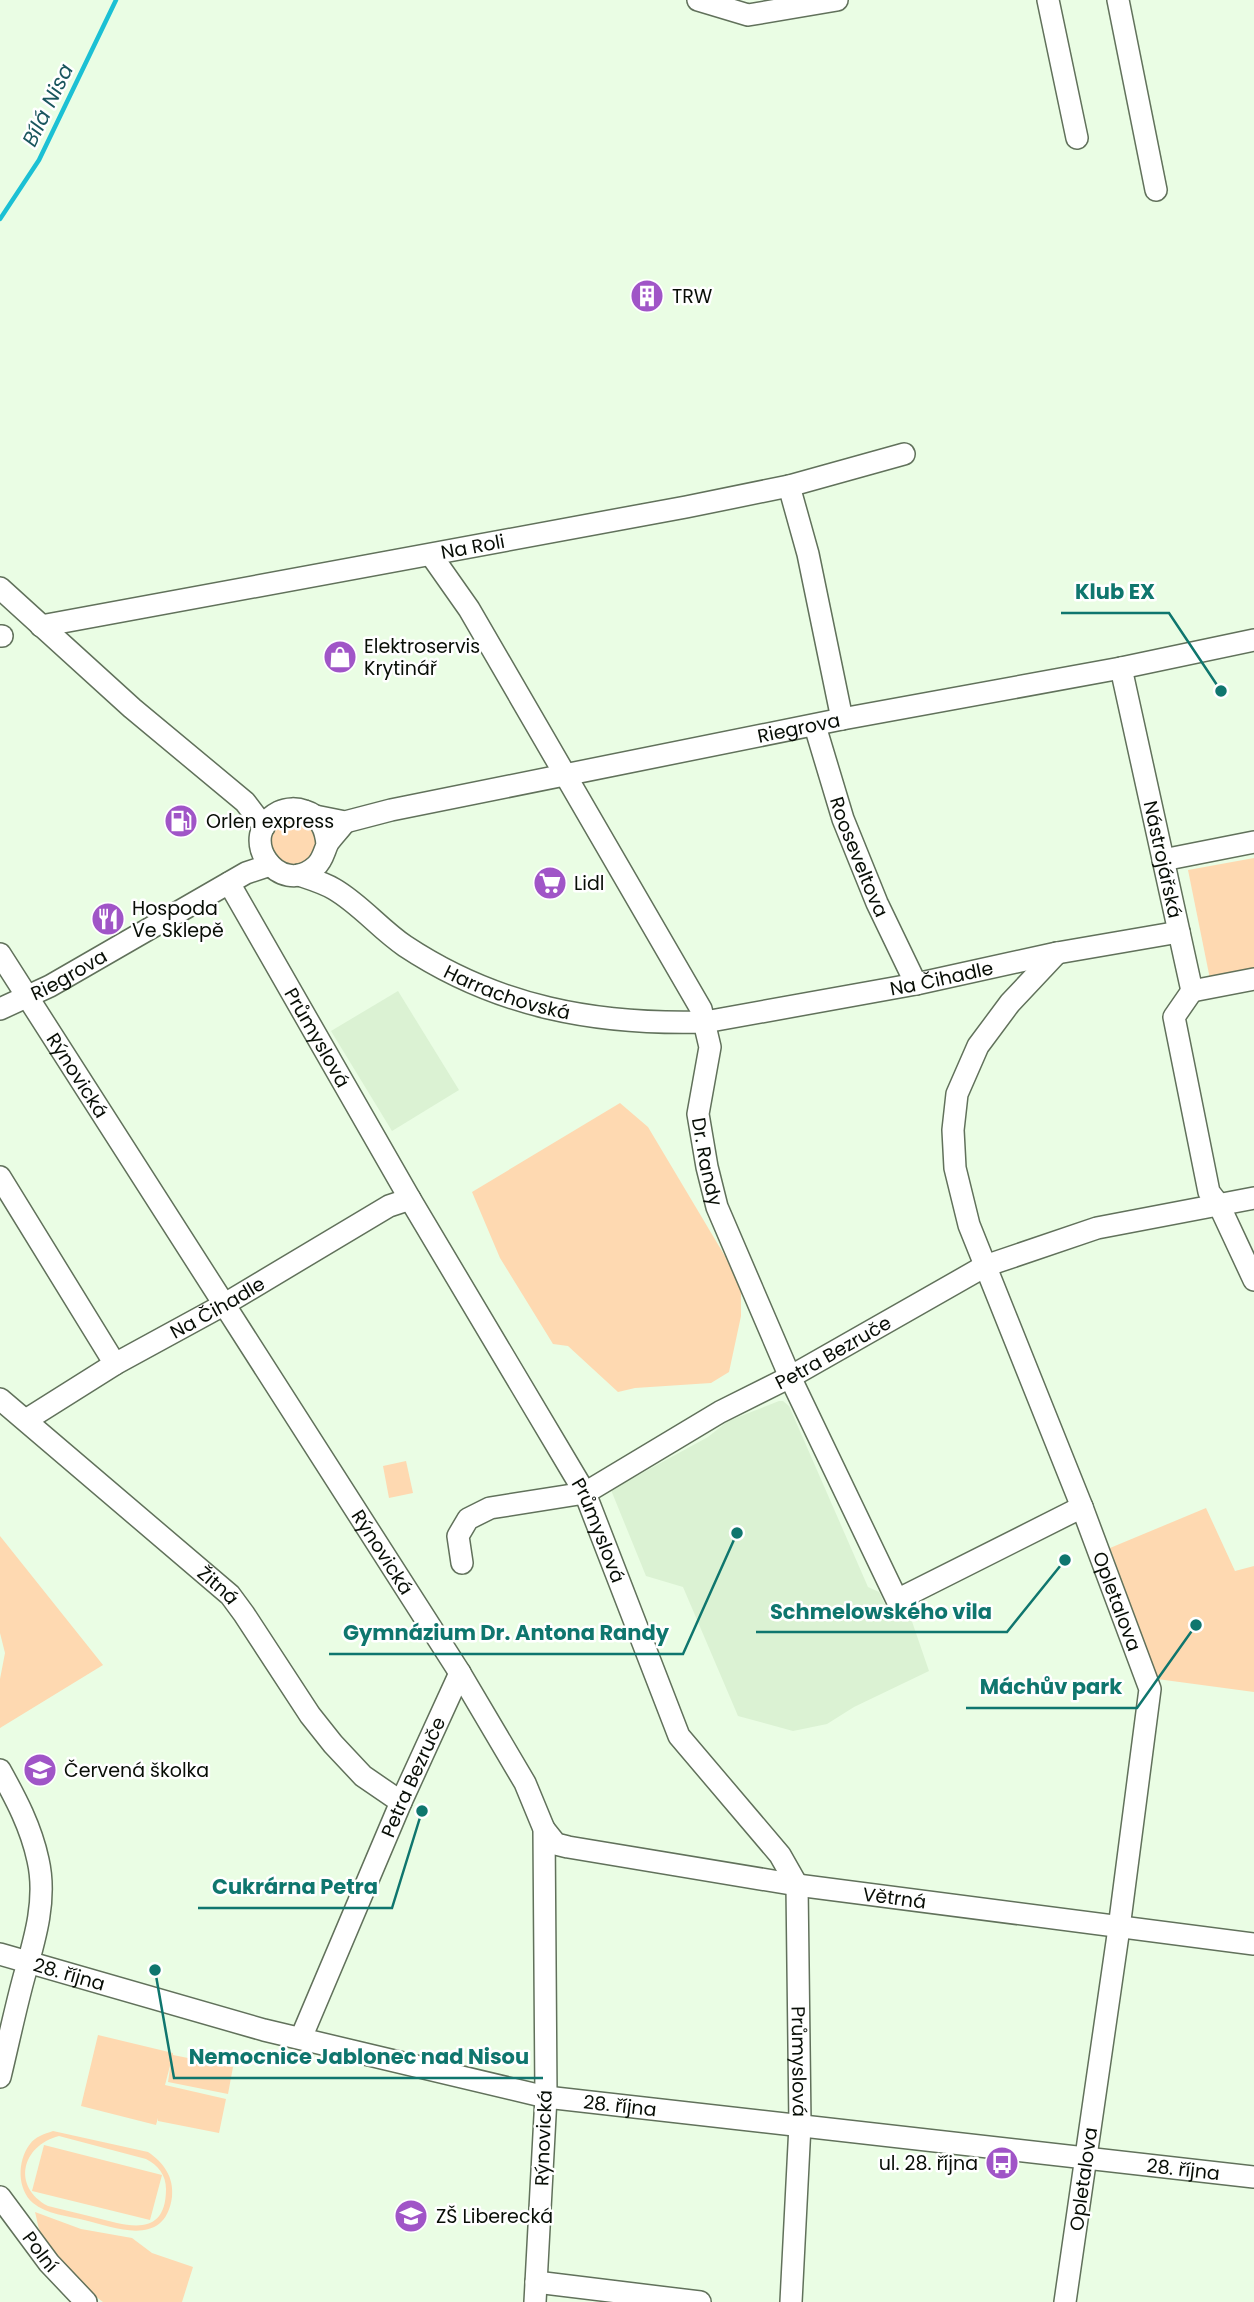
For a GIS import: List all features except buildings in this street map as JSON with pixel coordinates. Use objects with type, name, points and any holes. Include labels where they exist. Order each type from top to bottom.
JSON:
[{"type":"street","points":[[698,0],[748,15],[837,0]]},
{"type":"street","points":[[1048,0],[1077,138]]},
{"type":"street","points":[[1118,0],[1156,190]]},
{"type":"street","name":"Na Roli","points":[[41,626],[789,486],[904,454]]},
{"type":"street","points":[[789,486],[808,554],[842,719]]},
{"type":"street","name":"Dr. Randy","points":[[431,555],[469,609],[701,1009],[710,1047],[698,1114],[717,1207],[789,1377],[897,1600],[1082,1507]]},
{"type":"street","points":[[0,588],[132,708],[245,802],[289,875],[309,872],[318,865],[345,822]]},
{"type":"street","name":"Riegrova","points":[[268,838],[296,809],[345,822],[391,810],[842,719],[1121,668],[1254,640]]},
{"type":"street","name":"Nástrojářská","points":[[1121,668],[1192,991]]},
{"type":"street","name":"Rooseveltova","points":[[815,726],[843,819],[877,903],[916,984]]},
{"type":"street","points":[[315,816],[326,834],[326,850],[334,889]]},
{"type":"street","points":[[237,878],[268,838]]},
{"type":"street","points":[[1163,860],[1254,842]]},
{"type":"street","name":"Harrachovská","points":[[299,875],[334,889],[404,945],[452,973],[504,995],[588,1017],[670,1023],[705,1022]]},
{"type":"street","name":"Riegrova","points":[[0,1009],[50,986],[237,878]]},
{"type":"street","name":"Průmyslová","points":[[237,878],[410,1199],[584,1493],[618,1593],[679,1736],[780,1855],[797,1885],[800,2125],[790,2302]]},
{"type":"street","name":"Na Čihadle","points":[[705,1022],[916,984],[1057,953],[1179,932]]},
{"type":"street","name":"Opletalova","points":[[1057,953],[1010,1003],[978,1046],[957,1094],[953,1129],[955,1168],[969,1225],[1082,1507],[1150,1689],[1119,1928],[1065,2302]]},
{"type":"street","name":"Rýnovická","points":[[0,954],[460,1673],[525,1783],[544,1829],[545,2098],[536,2292]]},
{"type":"street","points":[[1254,979],[1192,991],[1174,1017],[1209,1192],[1219,1205],[1254,1280]]},
{"type":"street","points":[[0,1177],[116,1364]]},
{"type":"street","name":"Petra Bezruče","points":[[462,1563],[458,1536],[468,1519],[490,1508],[584,1493],[720,1412],[789,1377],[985,1266],[1097,1228],[1254,1198]]},
{"type":"street","name":"Na Čihadle","points":[[26,1420],[116,1364],[225,1304],[389,1206],[410,1199]]},
{"type":"street","name":"Žitná","points":[[0,1399],[230,1595],[310,1715],[333,1744],[363,1776],[401,1802]]},
{"type":"street","name":"Petra Bezruče","points":[[301,2038],[401,1802],[460,1673]]},
{"type":"street","points":[[0,1770],[27,1823],[38,1863],[40,1892],[38,1929],[0,2077]]},
{"type":"street","name":"Větrná","points":[[544,1829],[556,1844],[568,1847],[797,1885],[1254,1944]]},
{"type":"street","points":[[38,1863],[33,1872],[31,1898],[33,1921],[38,1929]]},
{"type":"street","name":"28. října","points":[[0,1954],[241,2024],[545,2098],[1254,2177]]},
{"type":"street","name":"Polní","points":[[0,2197],[49,2263],[86,2302]]},
{"type":"street","points":[[536,2292],[700,2302]]},
{"type":"shaded area","points":[[289,817],[308,821],[319,837],[315,856],[294,868],[273,856],[269,837],[280,821]]},
{"type":"shaded area","points":[[1254,858],[1254,970],[1210,979],[1188,870]]},
{"type":"shaded area","points":[[398,991],[459,1090],[392,1131],[331,1031]]},
{"type":"shaded area","points":[[620,1103],[648,1127],[741,1283],[741,1316],[729,1372],[711,1383],[635,1388],[618,1392],[568,1346],[553,1344],[500,1258],[472,1192]]},
{"type":"shaded area","points":[[779,1401],[789,1406],[868,1587],[879,1592],[889,1613],[906,1604],[929,1671],[854,1707],[827,1724],[793,1731],[738,1716],[683,1587],[646,1576],[611,1490],[708,1437],[728,1421]]},
{"type":"shaded area","points":[[406,1461],[413,1493],[389,1498],[383,1466]]},
{"type":"shaded area","points":[[1206,1508],[1235,1571],[1254,1566],[1254,1692],[1157,1679],[1110,1548]]},
{"type":"shaded area","points":[[0,1536],[103,1665],[0,1728],[0,1679],[5,1653],[0,1633]]},
{"type":"shaded area","points":[[98,2035],[173,2055],[233,2067],[228,2094],[168,2082],[171,2062],[165,2085],[226,2099],[219,2133],[158,2121],[158,2118],[156,2125],[81,2106]]},
{"type":"shaded area","points":[[53,2131],[148,2152],[154,2156],[167,2171],[171,2183],[172,2197],[168,2213],[160,2223],[150,2229],[137,2231],[110,2227],[38,2207],[24,2190],[21,2166],[32,2142]],"holes":[[[59,2136],[146,2159],[160,2171],[165,2179],[166,2189],[160,2215],[143,2225],[121,2224],[48,2206],[29,2188],[26,2178],[29,2158],[36,2148]]]},
{"type":"shaded area","points":[[44,2145],[162,2175],[150,2220],[32,2191]]},
{"type":"shaded area","points":[[35,2212],[81,2229],[132,2238],[152,2253],[193,2267],[182,2302],[103,2302],[60,2262],[41,2234]]},
{"type":"waterway","name":"Bílá Nisa","points":[[0,219],[39,160],[116,0]]},
{"type":"place","name":"TRW","points":[[647,296]]},
{"type":"place","name":"Elektroservis Krytinář","points":[[340,657]]},
{"type":"place","name":"Klub EX","points":[[1221,691]]},
{"type":"place","name":"Orlen express","points":[[181,821]]},
{"type":"place","name":"Lidl","points":[[550,883]]},
{"type":"place","name":"Hospoda Ve Sklepě","points":[[108,919]]},
{"type":"place","name":"Gymnázium Dr. Antona Randy","points":[[737,1533]]},
{"type":"place","name":"Schmelowského vila","points":[[1065,1560]]},
{"type":"place","name":"Máchův park","points":[[1196,1625]]},
{"type":"place","name":"Červená školka","points":[[40,1770]]},
{"type":"place","name":"Cukrárna Petra","points":[[422,1811]]},
{"type":"place","name":"Nemocnice Jablonec nad Nisou","points":[[155,1970]]},
{"type":"place","name":"ul. 28. října","points":[[1002,2163]]},
{"type":"place","name":"ZŠ Liberecká","points":[[411,2216]]}]
